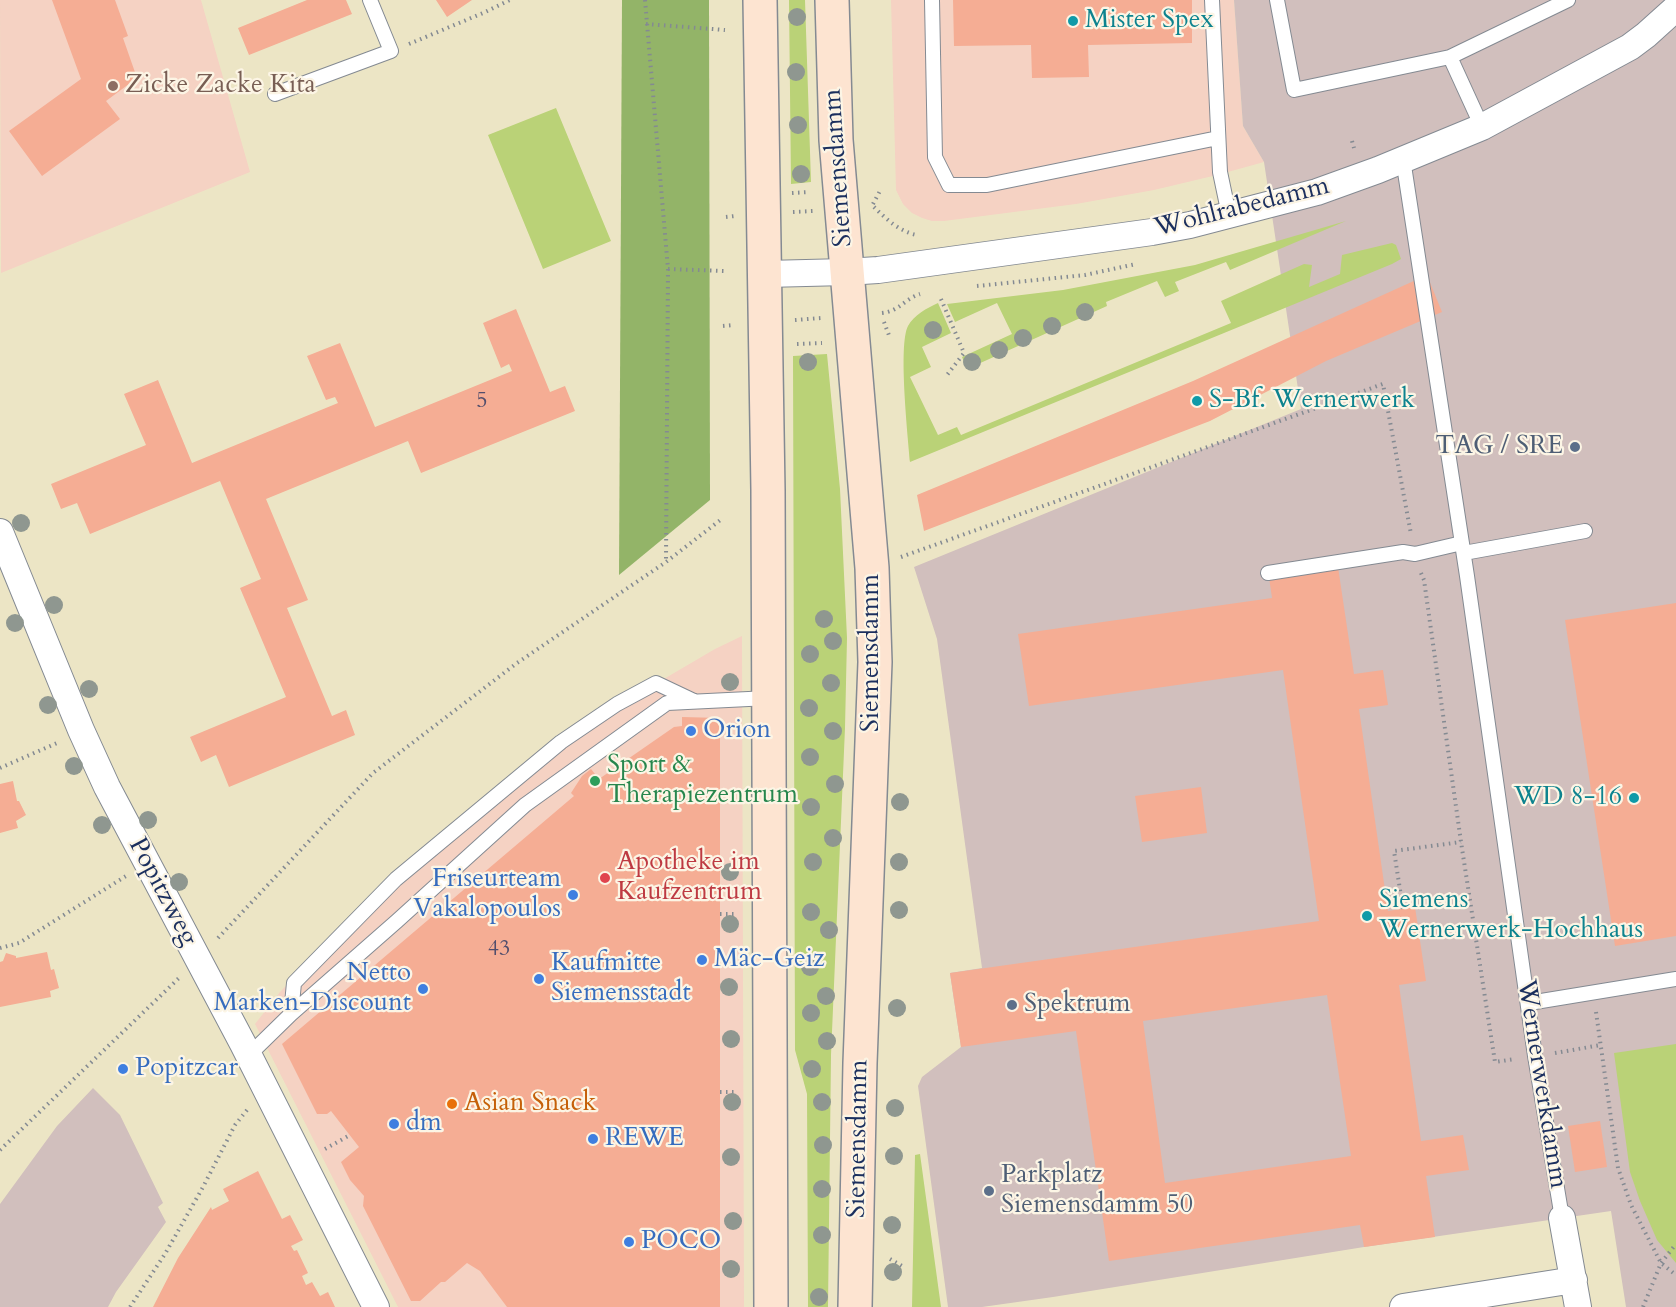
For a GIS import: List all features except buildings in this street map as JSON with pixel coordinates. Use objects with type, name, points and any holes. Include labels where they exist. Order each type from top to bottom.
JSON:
[{"type":"main road","points":[[760,0],[766,274],[771,1307]]},
{"type":"main road","name":"Siemensdamm","points":[[832,0],[836,140],[872,568],[875,663],[860,1063],[855,1307]]},
{"type":"street","name":"Wohlrabedamm","points":[[766,274],[878,270],[1152,232],[1317,192],[1482,126],[1630,46],[1676,8]]},
{"type":"street","name":"Popitzweg","points":[[0,532],[81,730],[107,787],[249,1055],[376,1307]]},
{"type":"street","name":"Wernerwerkdamm","points":[[1562,1218],[1578,1307]]},
{"type":"street","points":[[1402,1307],[1574,1280]]},
{"type":"lane","points":[[275,94],[391,51],[370,0]]},
{"type":"lane","points":[[932,0],[935,157],[949,185],[987,185],[1218,138]]},
{"type":"lane","points":[[1212,0],[1220,172],[1229,215]]},
{"type":"lane","points":[[1277,0],[1294,90],[1450,57],[1568,0]]},
{"type":"lane","points":[[1450,57],[1482,126]]},
{"type":"lane","name":"Wernerwerkdamm","points":[[1403,159],[1463,548],[1535,1056],[1562,1218]]},
{"type":"lane","points":[[1268,573],[1402,552],[1415,554],[1585,531]]},
{"type":"lane","points":[[291,1014],[294,983],[346,929],[396,879],[561,741],[617,704],[656,683],[696,701]]},
{"type":"lane","points":[[249,1055],[291,1014],[525,805],[667,703],[769,698]]},
{"type":"lane","points":[[1529,1003],[1676,979]]},
{"type":"path","points":[[391,51],[510,0]]},
{"type":"path","points":[[645,0],[668,269],[666,562]]},
{"type":"path","points":[[646,24],[725,30]]},
{"type":"path","points":[[1348,151],[1356,148],[1352,141]]},
{"type":"path","points":[[792,193],[813,191]]},
{"type":"path","points":[[668,269],[724,271]]},
{"type":"path","points":[[941,299],[964,353],[947,375]]},
{"type":"path","points":[[794,344],[826,342]]},
{"type":"path","points":[[872,568],[1383,384],[1415,554],[1424,580],[1495,1062],[1601,1045]]},
{"type":"path","points":[[0,1150],[198,959],[374,773],[517,663],[666,562],[723,518]]},
{"type":"path","points":[[0,768],[81,730]]},
{"type":"path","points":[[1403,909],[1394,851],[1461,842]]},
{"type":"path","points":[[0,948],[19,944],[68,911],[147,864]]},
{"type":"path","points":[[720,914],[735,914]]},
{"type":"path","points":[[1594,992],[1618,1168],[1631,1205],[1661,1263],[1676,1275]]},
{"type":"path","points":[[130,1307],[165,1254],[235,1125],[242,1119],[264,1084]]},
{"type":"path","points":[[720,1092],[737,1092]]},
{"type":"path","points":[[1643,1307],[1661,1263],[1676,1244]]},
{"type":"path","points":[[890,1259],[902,1266]]},
{"type":"shaded area","name":"Zicke Zacke Kita","points":[[0,0],[201,0],[250,172],[1,273]]},
{"type":"shaded area","points":[[891,0],[1234,0],[1243,126],[1264,162],[1154,190],[1076,204],[944,221],[922,218],[912,213],[903,204],[896,190]]},
{"type":"shaded area","points":[[1234,0],[1676,0],[1676,1307],[1626,1307],[1611,1211],[1364,1247],[1053,1297],[982,1307],[948,1307],[918,1086],[922,1077],[961,1047],[950,973],[982,968],[937,639],[914,567],[1301,409],[1264,162],[1243,126]]},
{"type":"shaded area","name":"Kaufmitte Siemensstadt","points":[[742,636],[744,1307],[398,1307],[255,1024],[280,992],[381,888],[546,748],[715,649]]},
{"type":"shaded area","points":[[93,1088],[120,1115],[163,1203],[158,1207],[166,1222],[116,1292],[108,1307],[0,1307],[0,1204],[57,1126]]},
{"type":"green space","points":[[622,0],[709,0],[710,500],[619,575]]},
{"type":"green space","points":[[789,0],[805,0],[811,182],[791,184]]},
{"type":"green space","points":[[556,108],[611,241],[543,269],[488,135]]},
{"type":"green space","points":[[1346,221],[1230,270],[1226,262],[1175,282],[1179,291],[1165,297],[1157,281],[1106,302],[1107,306],[967,369],[962,357],[1012,334],[997,303],[955,322],[947,304],[1063,290],[1195,265]]},
{"type":"green space","points":[[1392,243],[1396,245],[1401,259],[1392,264],[910,462],[904,391],[905,336],[914,318],[938,303],[951,333],[922,347],[931,367],[910,377],[938,435],[957,427],[961,435],[1231,323],[1221,301],[1304,264],[1312,265],[1309,287],[1340,274],[1342,255]]},
{"type":"green space","points":[[827,354],[840,489],[847,638],[831,1055],[828,1307],[808,1307],[807,1094],[795,1050],[793,356]]},
{"type":"green space","points":[[1676,1044],[1676,1263],[1657,1240],[1630,1172],[1614,1053]]},
{"type":"green space","points":[[920,1154],[941,1307],[912,1307],[915,1155]]},
{"type":"place","name":"Mister Spex","points":[[1073,21]]},
{"type":"place","name":"Zicke Zacke Kita","points":[[113,86]]},
{"type":"place","name":"S-Bf. Wernerwerk","points":[[1197,401]]},
{"type":"place","name":"TAG / SRE","points":[[1575,447]]},
{"type":"place","name":"Orion","points":[[691,731]]},
{"type":"place","name":"Sport & Therapiezentrum","points":[[595,781]]},
{"type":"place","name":"WD 8-16","points":[[1634,798]]},
{"type":"place","name":"Apotheke im Kaufzentrum","points":[[605,878]]},
{"type":"place","name":"Friseurteam Vakalopoulos","points":[[573,895]]},
{"type":"place","name":"Siemens Wernerwerk-Hochhaus","points":[[1367,916]]},
{"type":"place","name":"Mäc-Geiz","points":[[702,960]]},
{"type":"place","name":"Kaufmitte Siemensstadt","points":[[539,979]]},
{"type":"place","name":"Netto Marken-Discount","points":[[423,989]]},
{"type":"place","name":"Spektrum","points":[[1012,1005]]},
{"type":"place","name":"Popitzcar","points":[[123,1069]]},
{"type":"place","name":"Asian Snack","points":[[452,1104]]},
{"type":"place","name":"dm","points":[[394,1124]]},
{"type":"place","name":"REWE","points":[[593,1139]]},
{"type":"place","name":"Parkplatz Siemensdamm 50","points":[[989,1191]]},
{"type":"place","name":"POCO","points":[[629,1242]]}]
